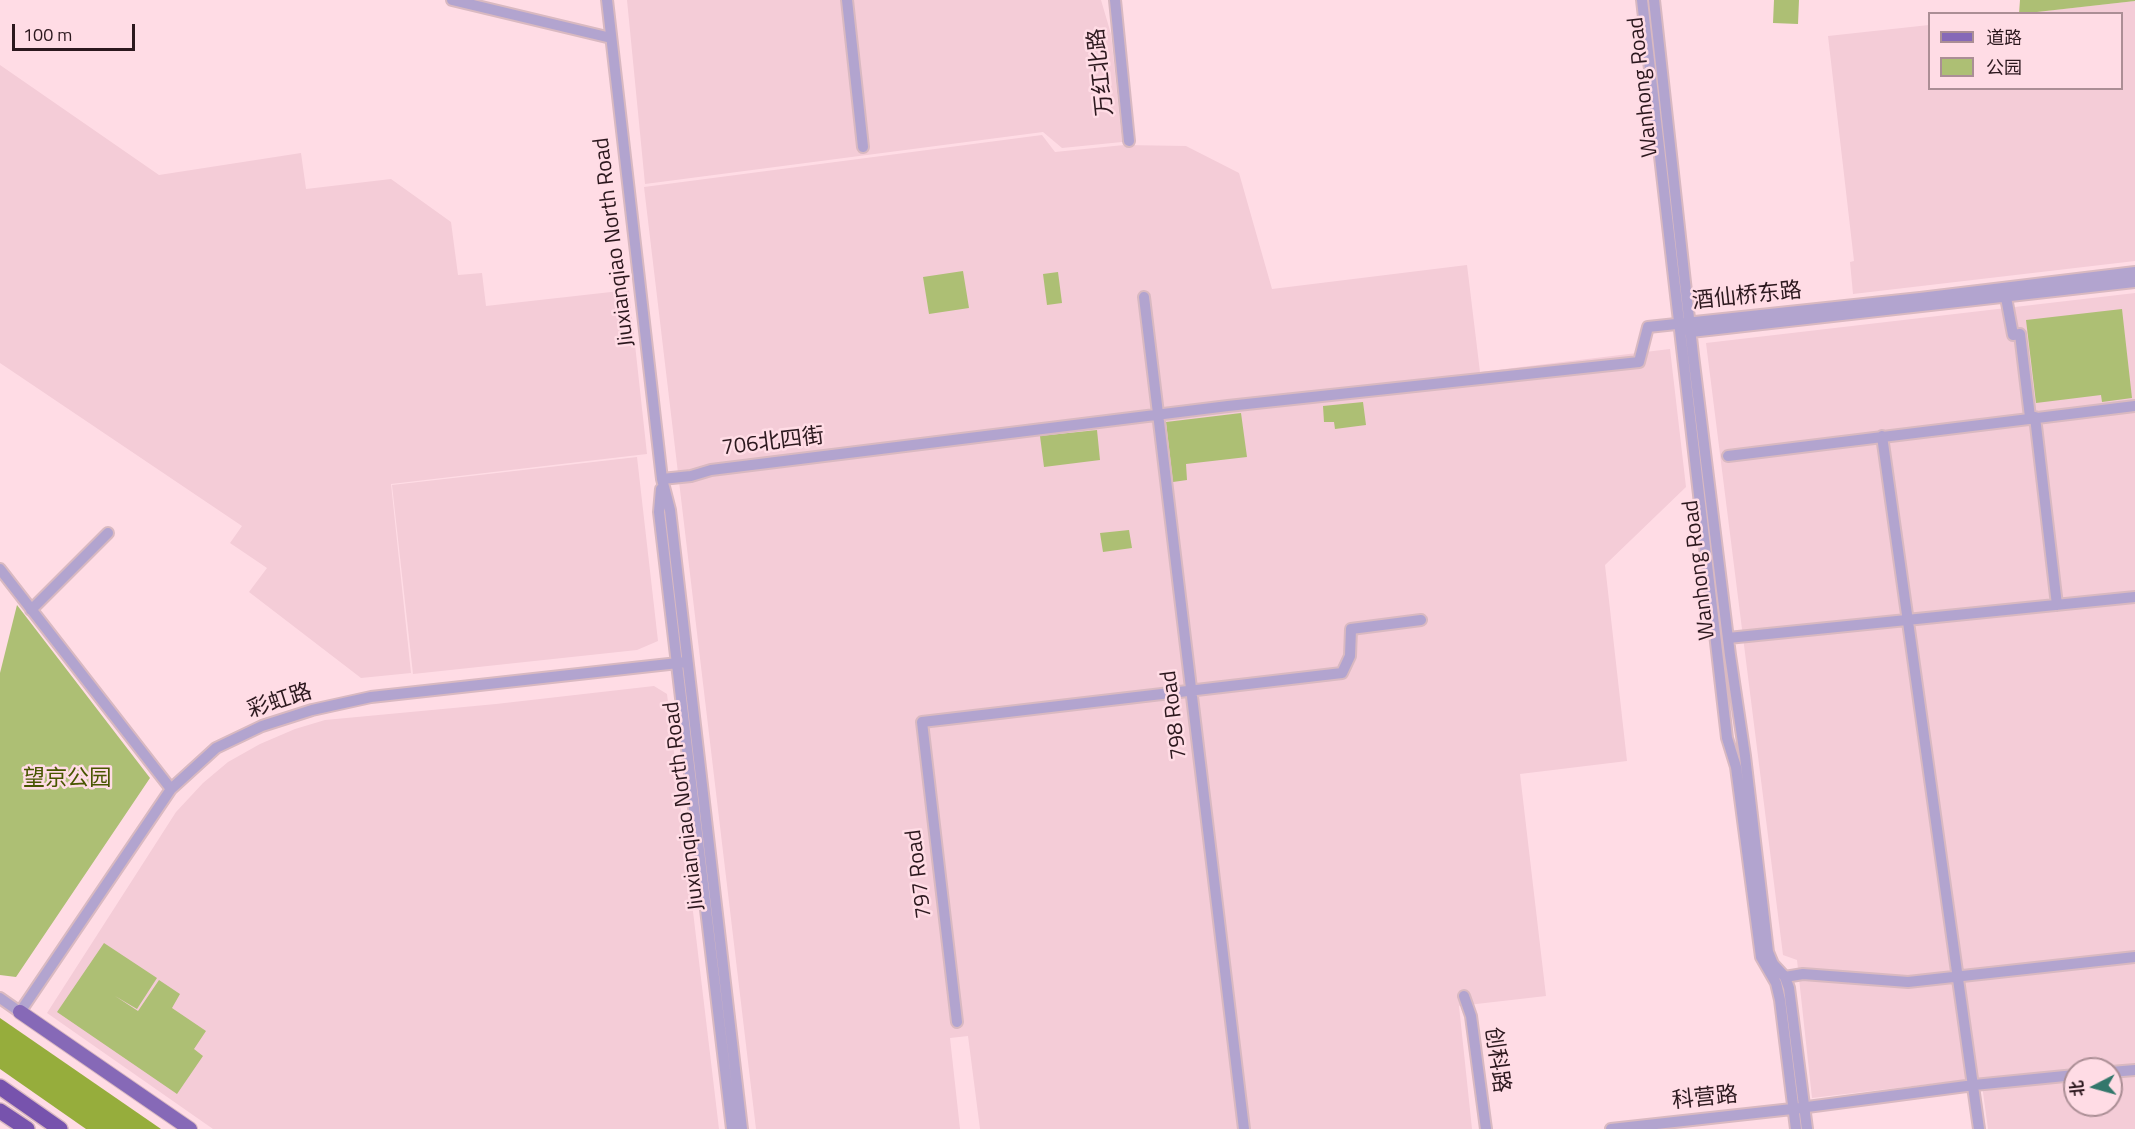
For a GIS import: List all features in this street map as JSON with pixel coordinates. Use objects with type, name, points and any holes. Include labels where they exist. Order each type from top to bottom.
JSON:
[{"type":"highway","points":[[0,1087],[60,1129]]},
{"type":"highway","points":[[0,1111],[27,1129]]},
{"type":"main road","points":[[20,1012],[190,1129]]},
{"type":"street","points":[[452,0],[611,38]]},
{"type":"street","name":"Jiuxianqiao North Road","points":[[607,0],[662,479],[659,512],[682,662],[742,1129]]},
{"type":"street","points":[[847,0],[863,147]]},
{"type":"street","name":"万红北路","points":[[1115,0],[1129,141]]},
{"type":"street","name":"Wanhong Road","points":[[1642,0],[1746,768],[1768,952],[1773,964],[1785,977],[1789,988],[1798,1108],[1796,1129]]},
{"type":"street","name":"Wanhong Road","points":[[1653,0],[1727,738],[1736,767],[1761,957],[1776,983],[1798,1108],[1807,1129]]},
{"type":"street","name":"酒仙桥东路","points":[[2005,293],[2135,272]]},
{"type":"street","name":"酒仙桥东路","points":[[1158,415],[1639,362],[1648,327],[1686,326],[2135,282]]},
{"type":"street","points":[[2005,293],[2013,335],[2020,334],[2057,605]]},
{"type":"street","name":"798 Road","points":[[1144,297],[1244,1129]]},
{"type":"street","points":[[1728,456],[2135,406]]},
{"type":"street","name":"706北四街","points":[[662,479],[691,476],[711,470],[1158,415]]},
{"type":"street","points":[[1882,436],[1979,1129]]},
{"type":"street","points":[[31,610],[108,533]]},
{"type":"street","points":[[0,569],[171,789]]},
{"type":"street","points":[[1728,638],[2135,597]]},
{"type":"street","points":[[1191,691],[1342,673],[1350,656],[1351,630],[1421,620]]},
{"type":"street","name":"Jiuxianqiao North Road","points":[[682,662],[732,1129]]},
{"type":"street","name":"彩虹路","points":[[20,1012],[171,789],[216,747],[262,726],[312,710],[371,697],[682,662]]},
{"type":"street","name":"797 Road","points":[[957,1022],[922,722],[1191,691]]},
{"type":"street","points":[[1785,977],[1803,974],[1908,982],[2135,957]]},
{"type":"street","name":"创科路","points":[[1464,996],[1471,1016],[1486,1129]]},
{"type":"street","points":[[0,998],[20,1012]]},
{"type":"street","name":"科营路","points":[[1611,1129],[1974,1085],[2063,1077]]},
{"type":"shaded area","points":[[627,0],[1101,0],[1111,34],[1122,142],[1062,148],[1043,132],[645,184]]},
{"type":"shaded area","points":[[2135,1],[2135,261],[1853,294],[1850,262],[1854,261],[1828,36],[1928,25],[1928,90],[2123,90],[2123,12],[2035,12]]},
{"type":"shaded area","points":[[0,65],[159,175],[301,153],[306,189],[391,179],[451,222],[458,275],[482,273],[486,306],[629,290],[647,454],[391,484],[411,673],[361,678],[249,592],[267,568],[230,543],[242,526],[0,363]]},
{"type":"shaded area","points":[[1042,135],[1055,152],[1124,145],[1186,146],[1239,173],[1272,289],[1467,265],[1480,372],[1670,349],[1686,487],[1605,565],[1627,761],[1520,774],[1546,996],[1459,1006],[1472,1129],[980,1129],[968,1036],[950,1038],[960,1129],[756,1129],[644,187]]},
{"type":"shaded area","points":[[2135,293],[2135,1129],[1988,1129],[1981,1078],[1812,1098],[1797,960],[1783,955],[1706,343]]},
{"type":"shaded area","points":[[637,457],[658,641],[637,650],[413,674],[392,485]]},
{"type":"shaded area","points":[[654,686],[667,694],[719,1129],[213,1129],[47,1013],[176,812],[203,783],[228,762],[260,744],[295,729],[325,720]]},
{"type":"green space","points":[[1774,0],[1799,0],[1798,24],[1773,23]]},
{"type":"green space","points":[[2020,0],[2135,0],[2037,12],[2019,12]]},
{"type":"green space","points":[[963,271],[969,308],[929,314],[923,277]]},
{"type":"green space","points":[[1058,272],[1062,303],[1047,305],[1043,274]]},
{"type":"green space","points":[[2122,309],[2132,398],[2102,402],[2101,395],[2036,403],[2026,320]]},
{"type":"green space","points":[[1363,402],[1366,425],[1335,429],[1334,422],[1324,422],[1323,406]]},
{"type":"green space","points":[[1241,413],[1247,457],[1186,464],[1187,480],[1173,482],[1166,422]]},
{"type":"green space","points":[[1097,430],[1100,460],[1044,467],[1040,436]]},
{"type":"green space","points":[[1129,530],[1132,548],[1103,552],[1100,533]]},
{"type":"green space","name":"望京公园","points":[[17,605],[150,778],[16,977],[0,975],[0,673]]},
{"type":"green space","points":[[104,943],[157,978],[137,1009],[115,996],[138,1011],[159,980],[180,994],[172,1008],[206,1031],[194,1049],[203,1056],[177,1094],[57,1012]]},
{"type":"green space","points":[[0,1018],[161,1129],[86,1129],[0,1069]]}]
